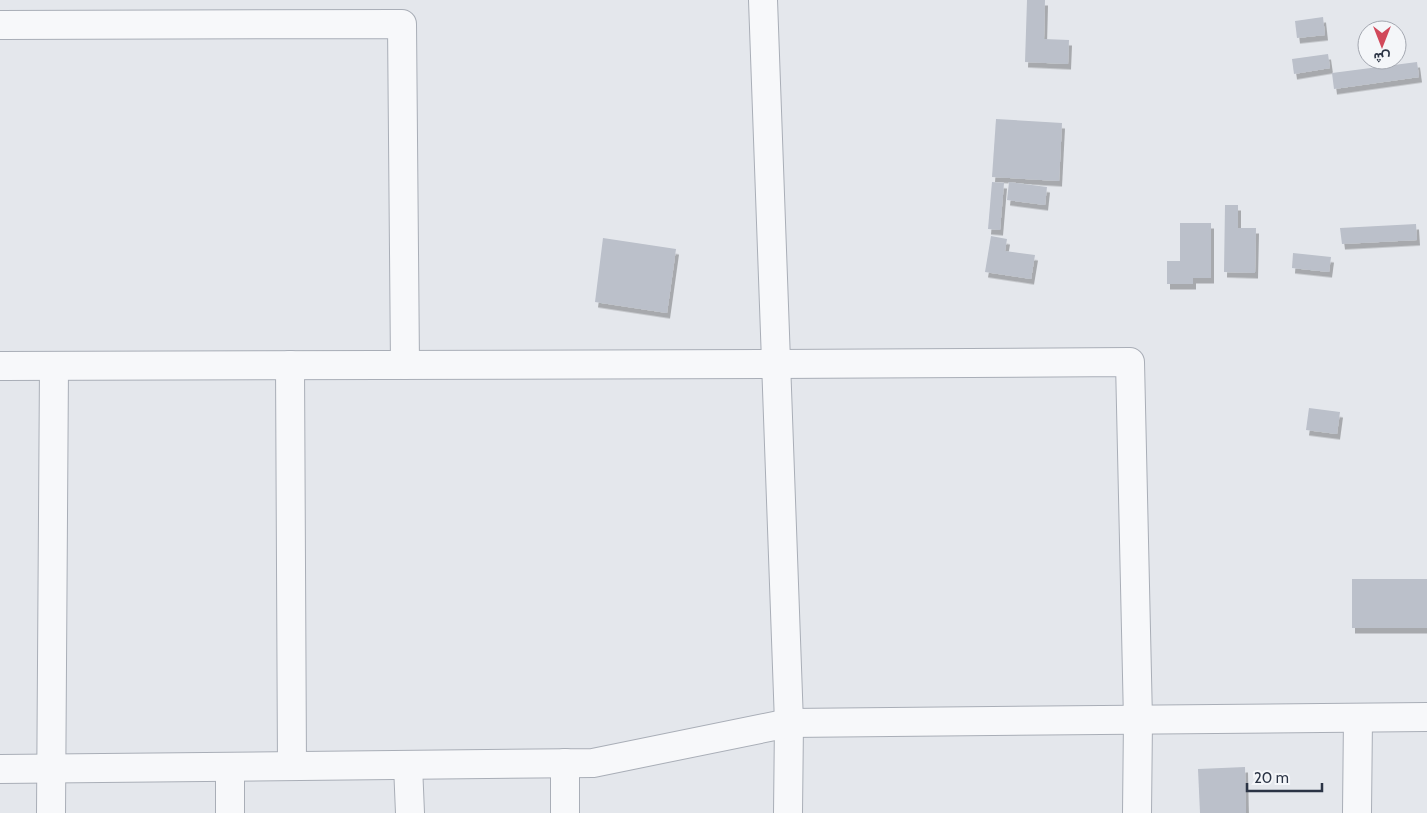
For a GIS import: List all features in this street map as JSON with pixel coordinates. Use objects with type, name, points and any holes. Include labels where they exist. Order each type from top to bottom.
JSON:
[{"type":"street","points":[[763,0],[789,723],[788,813]]},
{"type":"street","points":[[0,25],[402,24],[405,365]]},
{"type":"street","points":[[0,366],[1130,362],[1138,720],[1137,813]]},
{"type":"street","points":[[51,813],[54,366]]},
{"type":"street","points":[[290,366],[292,766]]},
{"type":"street","points":[[0,769],[593,763],[789,723],[1427,717]]},
{"type":"street","points":[[1357,813],[1358,718]]},
{"type":"street","points":[[565,763],[565,813]]},
{"type":"street","points":[[408,765],[410,813]]},
{"type":"street","points":[[230,766],[230,813]]},
{"type":"building","points":[[1027,0],[1045,0],[1044,39],[1069,40],[1068,64],[1025,62]]},
{"type":"building","points":[[1323,17],[1325,35],[1297,38],[1295,21]]},
{"type":"building","points":[[1328,54],[1330,68],[1294,74],[1292,59]]},
{"type":"building","points":[[1417,62],[1419,77],[1334,89],[1332,73],[1357,70],[1407,70],[1407,63]]},
{"type":"building","points":[[996,119],[1062,123],[1059,181],[992,177]]},
{"type":"building","points":[[992,182],[1004,183],[1000,230],[988,229]]},
{"type":"building","points":[[1009,182],[1047,187],[1045,205],[1007,200]]},
{"type":"building","points":[[1225,205],[1238,205],[1238,228],[1256,228],[1255,273],[1224,272]]},
{"type":"building","points":[[1180,223],[1211,223],[1211,278],[1193,278],[1193,284],[1167,284],[1167,261],[1180,261]]},
{"type":"building","points":[[1416,224],[1417,240],[1342,244],[1340,228]]},
{"type":"building","points":[[991,236],[1007,239],[1005,251],[1035,255],[1031,279],[985,272]]},
{"type":"building","points":[[603,238],[676,249],[667,313],[595,302]]},
{"type":"building","points":[[1293,253],[1331,257],[1329,272],[1292,268]]},
{"type":"building","points":[[1309,408],[1340,412],[1337,434],[1306,430]]},
{"type":"building","points":[[1352,579],[1427,579],[1427,628],[1352,628]]},
{"type":"building","points":[[1245,767],[1246,813],[1200,813],[1198,769]]}]
